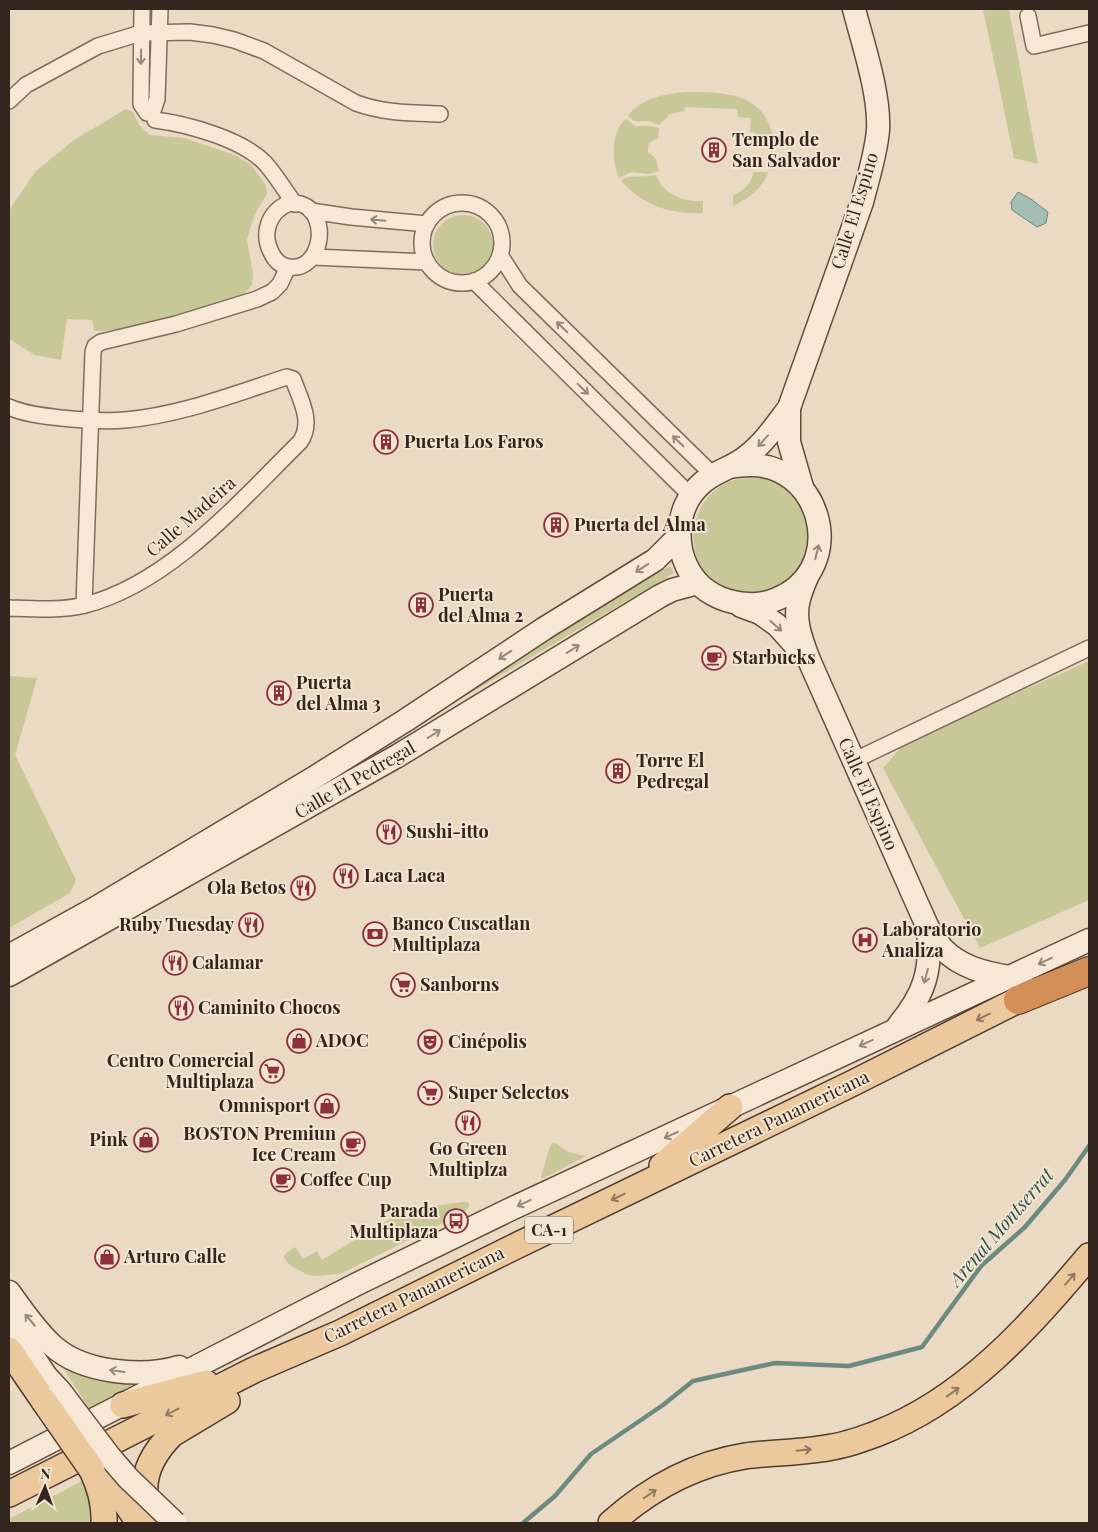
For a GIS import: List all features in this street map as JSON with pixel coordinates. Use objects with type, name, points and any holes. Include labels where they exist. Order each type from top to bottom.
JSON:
[{"type":"highway","points":[[1014,989],[1089,971]]},
{"type":"main road","name":"Calle El Espino","points":[[721,471],[747,457],[789,408],[862,202],[877,137],[876,104],[854,9]]},
{"type":"main road","name":"Calle El Espino","points":[[789,408],[789,442],[802,487]]},
{"type":"main road","points":[[750,465],[769,467],[786,475],[802,487],[813,503],[819,521],[820,540],[816,559],[807,576],[794,590],[776,600],[756,605],[735,604],[715,596],[698,583],[689,571],[683,558],[679,536],[682,515],[691,496],[701,484],[721,471],[750,465]]},
{"type":"main road","name":"Calle El Pedregal","points":[[9,975],[546,628],[655,560],[679,536]]},
{"type":"main road","name":"Calle El Espino","points":[[807,576],[798,600],[798,629],[809,660],[928,928],[943,948],[962,964],[1014,989]]},
{"type":"main road","name":"Calle El Pedregal","points":[[9,956],[98,916],[240,844],[399,755],[660,596],[672,590],[698,583]]},
{"type":"main road","name":"Calle El Espino","points":[[735,604],[760,613],[777,625],[809,660]]},
{"type":"main road","points":[[9,943],[302,772],[406,720]]},
{"type":"main road","points":[[9,992],[109,933],[240,844]]},
{"type":"main road","name":"Calle El Espino","points":[[895,1029],[910,1012],[921,993],[928,972],[930,950],[928,928]]},
{"type":"main road","name":"Carretera Panamericana","points":[[9,1494],[254,1370],[340,1333],[514,1246],[852,1084],[1014,989],[1089,940]]},
{"type":"main road","name":"Carretera Panamericana","points":[[9,1463],[357,1284],[895,1029],[1089,964]]},
{"type":"main road","points":[[652,1181],[665,1164],[730,1107]]},
{"type":"main road","points":[[612,1523],[668,1482],[713,1463],[745,1456],[832,1448],[876,1434],[922,1412],[948,1396],[981,1371],[1057,1293],[1089,1256]]},
{"type":"main road","points":[[9,1292],[54,1347],[72,1358],[90,1365],[116,1372],[147,1373],[168,1370],[216,1356]]},
{"type":"main road","points":[[9,1320],[96,1467],[139,1523]]},
{"type":"main road","points":[[156,1523],[145,1506],[144,1488],[147,1473],[153,1459],[165,1442],[181,1428],[340,1333]]},
{"type":"main road","points":[[9,1350],[51,1390],[128,1478],[175,1523]]},
{"type":"main road","points":[[123,1405],[254,1370]]},
{"type":"main road","points":[[96,1467],[104,1523]]},
{"type":"street","points":[[142,9],[140,96],[142,104],[151,115],[204,131],[255,154],[265,163],[294,204]]},
{"type":"street","points":[[151,115],[157,99],[160,9]]},
{"type":"street","points":[[1028,16],[1034,46],[1089,33]]},
{"type":"street","points":[[9,101],[26,85],[98,46],[141,33],[190,32],[234,40],[264,51],[356,103],[370,108],[392,112],[440,114]]},
{"type":"street","points":[[289,203],[301,204],[311,211],[315,216],[319,234],[319,244],[313,257],[302,266],[282,266],[275,260],[267,244],[268,224],[272,215],[289,203]]},
{"type":"street","points":[[460,203],[474,204],[486,210],[495,219],[502,243],[500,255],[495,267],[485,276],[474,281],[462,283],[441,277],[427,262],[423,250],[423,236],[427,224],[435,213],[447,206],[460,203]]},
{"type":"street","points":[[311,211],[352,218],[427,224]]},
{"type":"street","points":[[500,255],[520,286],[721,471]]},
{"type":"street","points":[[313,257],[427,262]]},
{"type":"street","points":[[84,605],[89,421],[92,352],[95,346],[101,342],[176,324],[257,299],[272,292],[280,284],[288,267]]},
{"type":"street","points":[[474,281],[691,496]]},
{"type":"street","name":"Calle Madeira","points":[[9,608],[56,609],[84,605],[113,596],[146,579],[196,543],[300,442],[306,431],[306,418],[293,379],[290,377],[191,408],[125,420],[89,421]]},
{"type":"street","points":[[9,407],[45,416],[89,421]]},
{"type":"street","points":[[854,761],[1089,648]]},
{"type":"green space","points":[[983,9],[1009,9],[1038,164],[1014,158]]},
{"type":"green space","points":[[688,92],[729,95],[752,103],[761,111],[768,122],[773,137],[756,137],[755,132],[750,132],[751,118],[738,117],[737,109],[685,107],[684,111],[670,114],[659,125],[648,121],[639,122],[628,116],[633,110],[647,101],[663,95]]},
{"type":"green space","points":[[126,109],[133,112],[139,125],[150,135],[184,138],[235,155],[251,165],[266,185],[267,194],[256,212],[247,240],[253,274],[252,285],[241,297],[142,326],[94,331],[92,320],[67,319],[61,360],[35,355],[9,339],[9,210],[36,171],[74,140]]},
{"type":"green space","points":[[626,119],[635,126],[659,128],[658,139],[649,143],[648,149],[656,159],[659,171],[649,174],[631,172],[619,178],[615,163],[614,147],[617,131]]},
{"type":"green space","points":[[753,172],[768,172],[759,188],[733,206],[733,196],[749,184]]},
{"type":"green space","points":[[656,175],[664,188],[675,196],[688,200],[703,201],[703,213],[680,212],[658,207],[638,196],[621,180],[630,177]]},
{"type":"green space","points":[[463,215],[480,220],[488,228],[493,245],[488,262],[480,270],[463,275],[446,270],[438,262],[433,245],[438,228],[446,220]]},
{"type":"green space","points":[[754,477],[766,478],[777,482],[796,495],[813,526],[804,570],[761,597],[728,590],[712,583],[699,565],[694,537],[698,514],[703,503],[711,494],[731,481]]},
{"type":"green space","points":[[670,566],[674,573],[9,965],[9,951]]},
{"type":"green space","points":[[1089,661],[1089,900],[980,948],[883,768],[905,743]]},
{"type":"green space","points":[[9,676],[37,678],[15,755],[76,880],[70,893],[9,928]]},
{"type":"green space","points":[[553,1143],[567,1151],[586,1156],[544,1178],[541,1177],[550,1146]]},
{"type":"green space","points":[[469,1203],[469,1207],[463,1213],[340,1274],[314,1276],[306,1274],[290,1265],[284,1258],[284,1255],[295,1247],[303,1259],[317,1251],[322,1260],[393,1217],[433,1206]]},
{"type":"green space","points":[[57,1358],[94,1374],[141,1387],[91,1412]]},
{"type":"green space","points":[[84,1480],[97,1523],[9,1523],[9,1519]]},
{"type":"shaded area","points":[[1018,192],[1048,212],[1046,223],[1037,227],[1012,210],[1011,202]]},
{"type":"waterway","name":"Arenal Montserrat","points":[[523,1523],[555,1496],[591,1454],[663,1405],[693,1381],[775,1363],[849,1366],[922,1347],[981,1266],[1025,1227],[1065,1180],[1089,1146]]},
{"type":"place","name":"Templo de San Salvador","points":[[714,150]]},
{"type":"place","name":"Puerta Los Faros","points":[[386,442]]},
{"type":"place","name":"Puerta del Alma","points":[[556,525]]},
{"type":"place","name":"Puerta del Alma 2","points":[[421,605]]},
{"type":"place","name":"Starbucks","points":[[714,658]]},
{"type":"place","name":"Puerta del Alma 3","points":[[279,693]]},
{"type":"place","name":"Torre El Pedregal","points":[[618,771]]},
{"type":"place","name":"Sushi-itto","points":[[389,832]]},
{"type":"place","name":"Laca Laca","points":[[346,876]]},
{"type":"place","name":"Ola Betos","points":[[303,888]]},
{"type":"place","name":"Ruby Tuesday","points":[[251,925]]},
{"type":"place","name":"Banco Cuscatlan Multiplaza","points":[[375,934]]},
{"type":"place","name":"Laboratorio Analiza","points":[[865,940]]},
{"type":"place","name":"Calamar","points":[[175,963]]},
{"type":"place","name":"Sanborns","points":[[403,985]]},
{"type":"place","name":"Caminito Chocos","points":[[181,1008]]},
{"type":"place","name":"ADOC","points":[[299,1041]]},
{"type":"place","name":"Cinépolis","points":[[430,1042]]},
{"type":"place","name":"Centro Comercial Multiplaza","points":[[272,1071]]},
{"type":"place","name":"Super Selectos","points":[[430,1093]]},
{"type":"place","name":"Omnisport","points":[[327,1106]]},
{"type":"place","name":"Go Green Multiplza","points":[[468,1123]]},
{"type":"place","name":"Pink","points":[[146,1140]]},
{"type":"place","name":"BOSTON Premiun Ice Cream","points":[[353,1144]]},
{"type":"place","name":"Coffee Cup","points":[[283,1180]]},
{"type":"place","name":"Parada Multiplaza","points":[[456,1221]]},
{"type":"place","name":"Arturo Calle","points":[[107,1257]]}]
